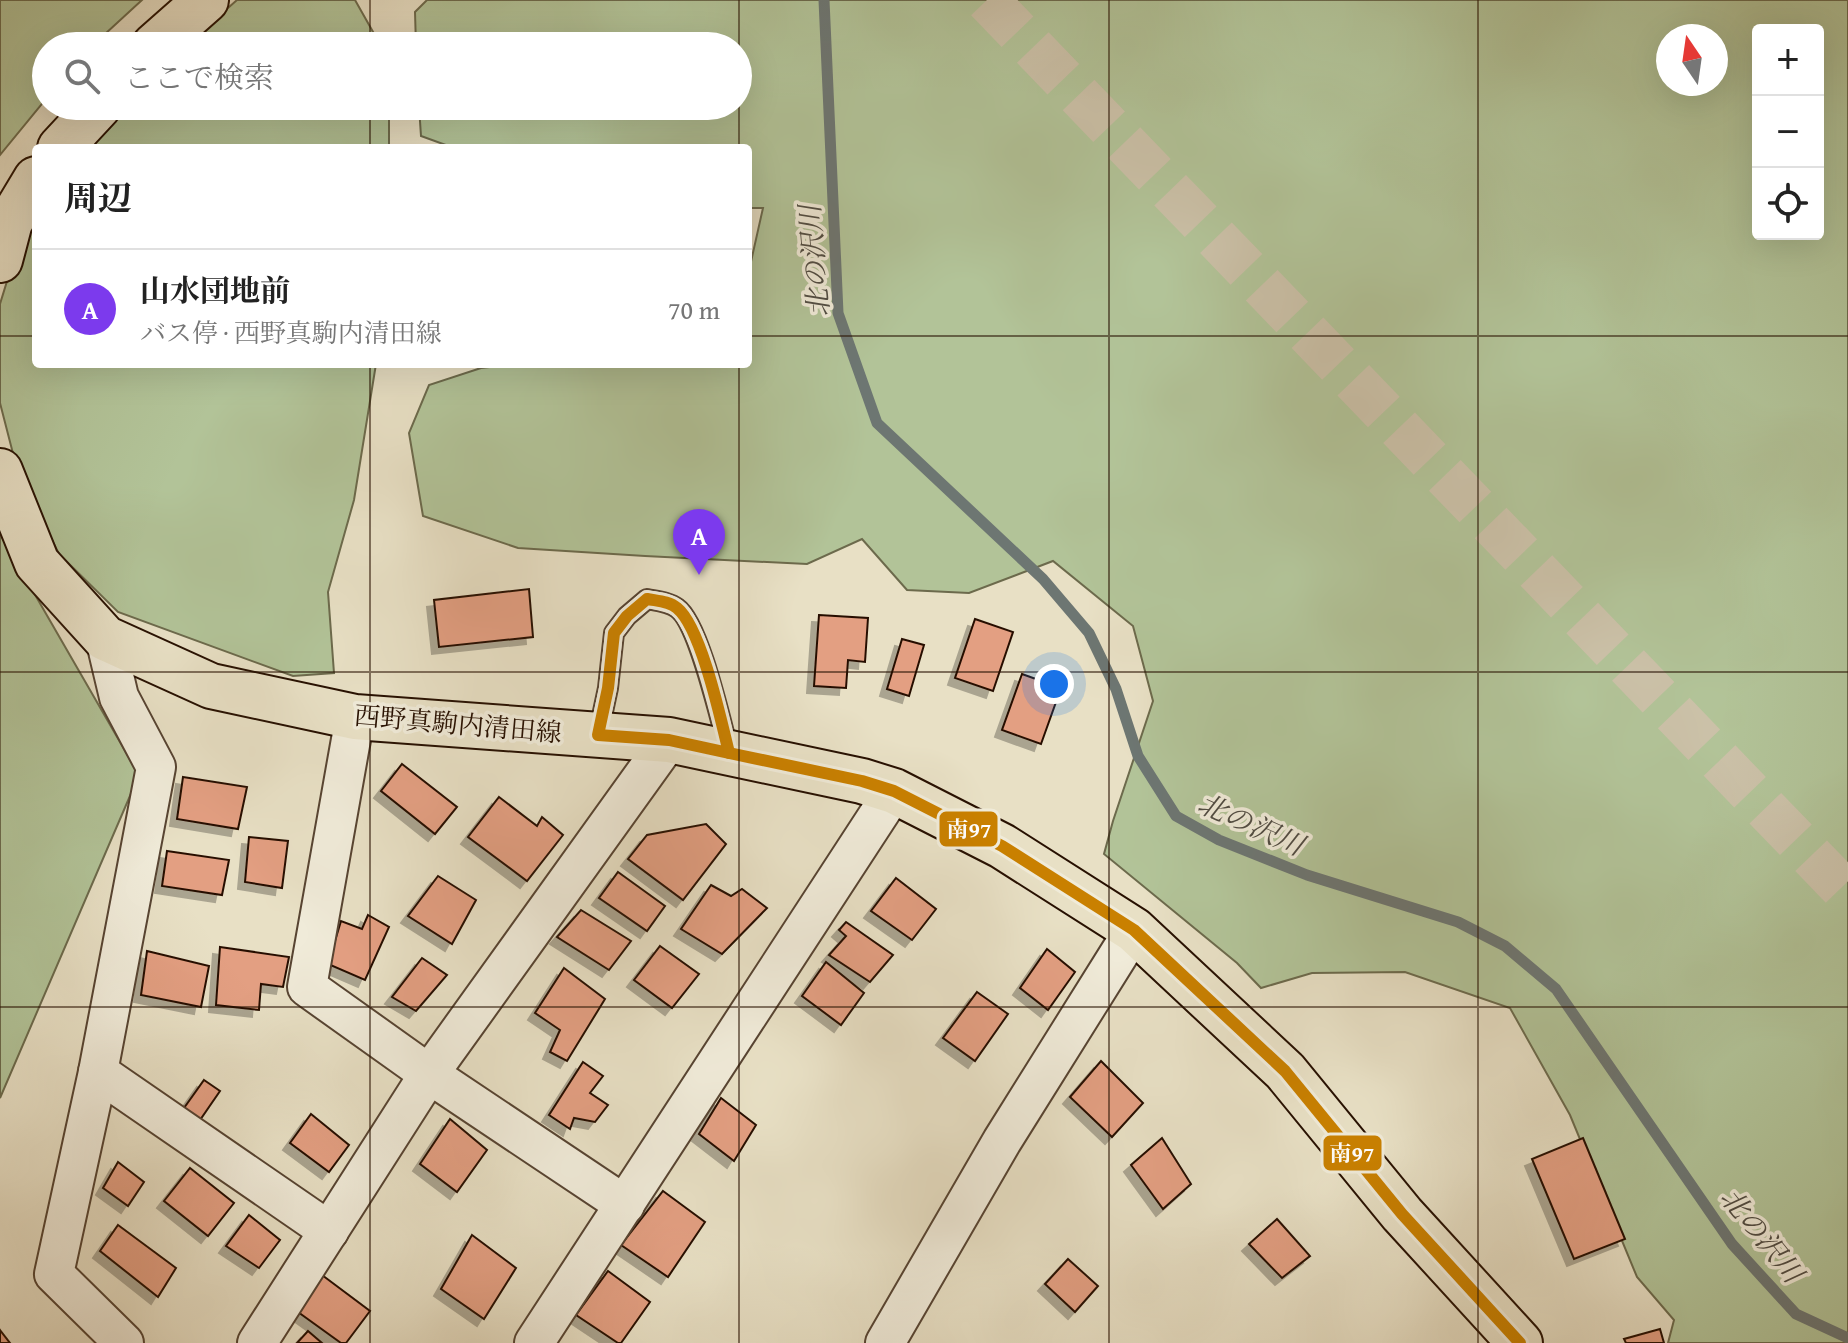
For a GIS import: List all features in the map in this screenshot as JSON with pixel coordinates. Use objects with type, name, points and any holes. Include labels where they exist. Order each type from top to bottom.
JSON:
[{"type":"main road","points":[[170,32],[206,0]]},
{"type":"main road","points":[[64,144],[86,120]]},
{"type":"main road","points":[[0,260],[10,222],[32,186]]},
{"type":"main road","name":"西野真駒内清田線","points":[[0,471],[37,563],[105,638],[211,686],[355,717],[669,740],[862,781],[894,791],[1002,846],[1134,930],[1285,1071],[1402,1214],[1520,1343]]},
{"type":"street","points":[[105,638],[119,697],[156,767],[98,1072],[54,1274],[124,1343]]},
{"type":"street","points":[[355,717],[307,987],[429,1074],[625,1205]]},
{"type":"street","points":[[257,1343],[429,1074],[669,740]]},
{"type":"street","points":[[534,1343],[894,791]]},
{"type":"street","points":[[885,1343],[1002,1141],[1134,930]]},
{"type":"street","points":[[98,1072],[329,1231]]},
{"type":"lane","points":[[598,735],[608,688],[614,633],[627,616],[647,599],[679,608],[693,631],[729,753]]},
{"type":"green space","points":[[0,0],[142,0],[107,32],[32,32],[32,116],[0,155]]},
{"type":"green space","points":[[237,0],[355,0],[373,32],[201,32]]},
{"type":"green space","points":[[427,0],[1848,0],[1848,1343],[1668,1343],[1674,1320],[1637,1277],[1570,1115],[1510,1008],[1405,972],[1312,973],[1261,988],[1237,963],[1104,854],[1153,701],[1133,626],[1053,561],[969,593],[907,590],[862,539],[807,564],[645,556],[518,548],[423,516],[409,433],[429,385],[481,368],[752,368],[752,257],[763,208],[752,208],[752,144],[443,144],[421,136],[420,120],[752,120],[752,32],[416,32],[415,12]]},
{"type":"green space","points":[[106,120],[389,120],[389,144],[85,144]]},
{"type":"green space","points":[[32,208],[32,368],[375,368],[354,500],[328,592],[334,673],[293,676],[118,612],[59,554],[18,473],[0,403],[0,304]]},
{"type":"green space","points":[[0,534],[139,775],[0,1098]]},
{"type":"building","points":[[529,589],[533,637],[439,647],[434,600]]},
{"type":"building","points":[[819,615],[868,618],[865,662],[848,660],[846,688],[814,686]]},
{"type":"building","points":[[975,619],[1013,632],[993,691],[955,678]]},
{"type":"building","points":[[902,639],[924,645],[909,696],[887,689]]},
{"type":"building","points":[[1022,674],[1061,688],[1041,744],[1002,730]]},
{"type":"building","points":[[402,764],[457,807],[435,834],[381,791]]},
{"type":"building","points":[[183,777],[247,787],[238,829],[177,819]]},
{"type":"building","points":[[499,797],[537,826],[542,817],[563,835],[527,881],[468,837]]},
{"type":"building","points":[[706,824],[726,844],[683,900],[628,859],[647,835]]},
{"type":"building","points":[[249,837],[288,841],[282,888],[245,882]]},
{"type":"building","points":[[167,851],[229,860],[222,895],[162,886]]},
{"type":"building","points":[[618,872],[665,906],[647,931],[599,898]]},
{"type":"building","points":[[438,876],[476,900],[452,944],[408,916]]},
{"type":"building","points":[[896,878],[936,909],[912,940],[871,911]]},
{"type":"building","points":[[711,885],[731,896],[742,889],[767,908],[722,954],[681,929]]},
{"type":"building","points":[[581,910],[631,941],[609,970],[557,937]]},
{"type":"building","points":[[368,915],[389,927],[365,980],[328,964],[341,921],[362,929]]},
{"type":"building","points":[[846,922],[893,955],[870,982],[829,955],[846,936],[839,930]]},
{"type":"building","points":[[660,946],[699,974],[672,1008],[634,980]]},
{"type":"building","points":[[220,947],[289,957],[283,987],[261,984],[259,1010],[216,1005]]},
{"type":"building","points":[[1047,949],[1075,972],[1048,1010],[1020,988]]},
{"type":"building","points":[[147,951],[209,966],[201,1007],[141,995]]},
{"type":"building","points":[[422,958],[447,975],[416,1011],[392,997]]},
{"type":"building","points":[[826,962],[864,993],[841,1025],[802,996]]},
{"type":"building","points":[[564,968],[605,999],[567,1061],[550,1052],[560,1030],[535,1013]]},
{"type":"building","points":[[977,992],[1008,1014],[975,1061],[943,1038]]},
{"type":"building","points":[[1101,1061],[1143,1103],[1112,1137],[1070,1097]]},
{"type":"building","points":[[583,1062],[603,1076],[590,1093],[608,1105],[595,1122],[574,1118],[570,1129],[549,1115]]},
{"type":"building","points":[[204,1080],[220,1091],[200,1120],[184,1108]]},
{"type":"building","points":[[721,1098],[756,1125],[734,1161],[699,1134]]},
{"type":"building","points":[[311,1114],[349,1145],[329,1172],[290,1143]]},
{"type":"building","points":[[450,1119],[487,1150],[457,1192],[420,1164]]},
{"type":"building","points":[[1162,1138],[1191,1184],[1163,1209],[1131,1165]]},
{"type":"building","points":[[1583,1138],[1625,1239],[1574,1259],[1532,1159]]},
{"type":"building","points":[[118,1162],[144,1182],[128,1206],[103,1188]]},
{"type":"building","points":[[190,1168],[234,1203],[208,1236],[164,1201]]},
{"type":"building","points":[[663,1191],[705,1222],[668,1277],[621,1245]]},
{"type":"building","points":[[249,1215],[280,1240],[259,1268],[226,1246]]},
{"type":"building","points":[[1277,1219],[1310,1256],[1282,1278],[1249,1244]]},
{"type":"building","points":[[118,1225],[176,1268],[158,1297],[100,1251]]},
{"type":"building","points":[[472,1235],[516,1268],[484,1319],[441,1289]]},
{"type":"building","points":[[1068,1259],[1098,1286],[1075,1312],[1045,1284]]},
{"type":"building","points":[[608,1271],[650,1302],[621,1343],[576,1315]]},
{"type":"building","points":[[322,1275],[370,1311],[346,1343],[341,1343],[298,1312]]},
{"type":"building","points":[[1660,1329],[1664,1343],[1626,1343],[1624,1339]]},
{"type":"building","points":[[0,1330],[10,1343],[0,1343]]},
{"type":"building","points":[[308,1331],[322,1343],[297,1343]]},
{"type":"waterway","name":"北の沢川","points":[[824,0],[838,313],[877,423],[1043,579],[1089,633],[1116,689],[1138,756],[1176,816],[1219,840],[1307,875],[1458,922],[1505,946],[1556,989],[1732,1244],[1796,1314],[1848,1338]]},
{"type":"tunnel","points":[[987,0],[1848,894]]},
{"type":"transit line","name":"南97","points":[[647,599],[670,604],[686,618],[709,675],[729,753],[669,740],[598,735],[608,688],[614,633],[627,616],[647,599]]},
{"type":"transit line","name":"南97","points":[[729,753],[862,781],[894,791],[1002,846],[1134,930],[1285,1071],[1402,1214],[1520,1343]]},
{"type":"place","name":"山水団地前","points":[[699,575]]}]
